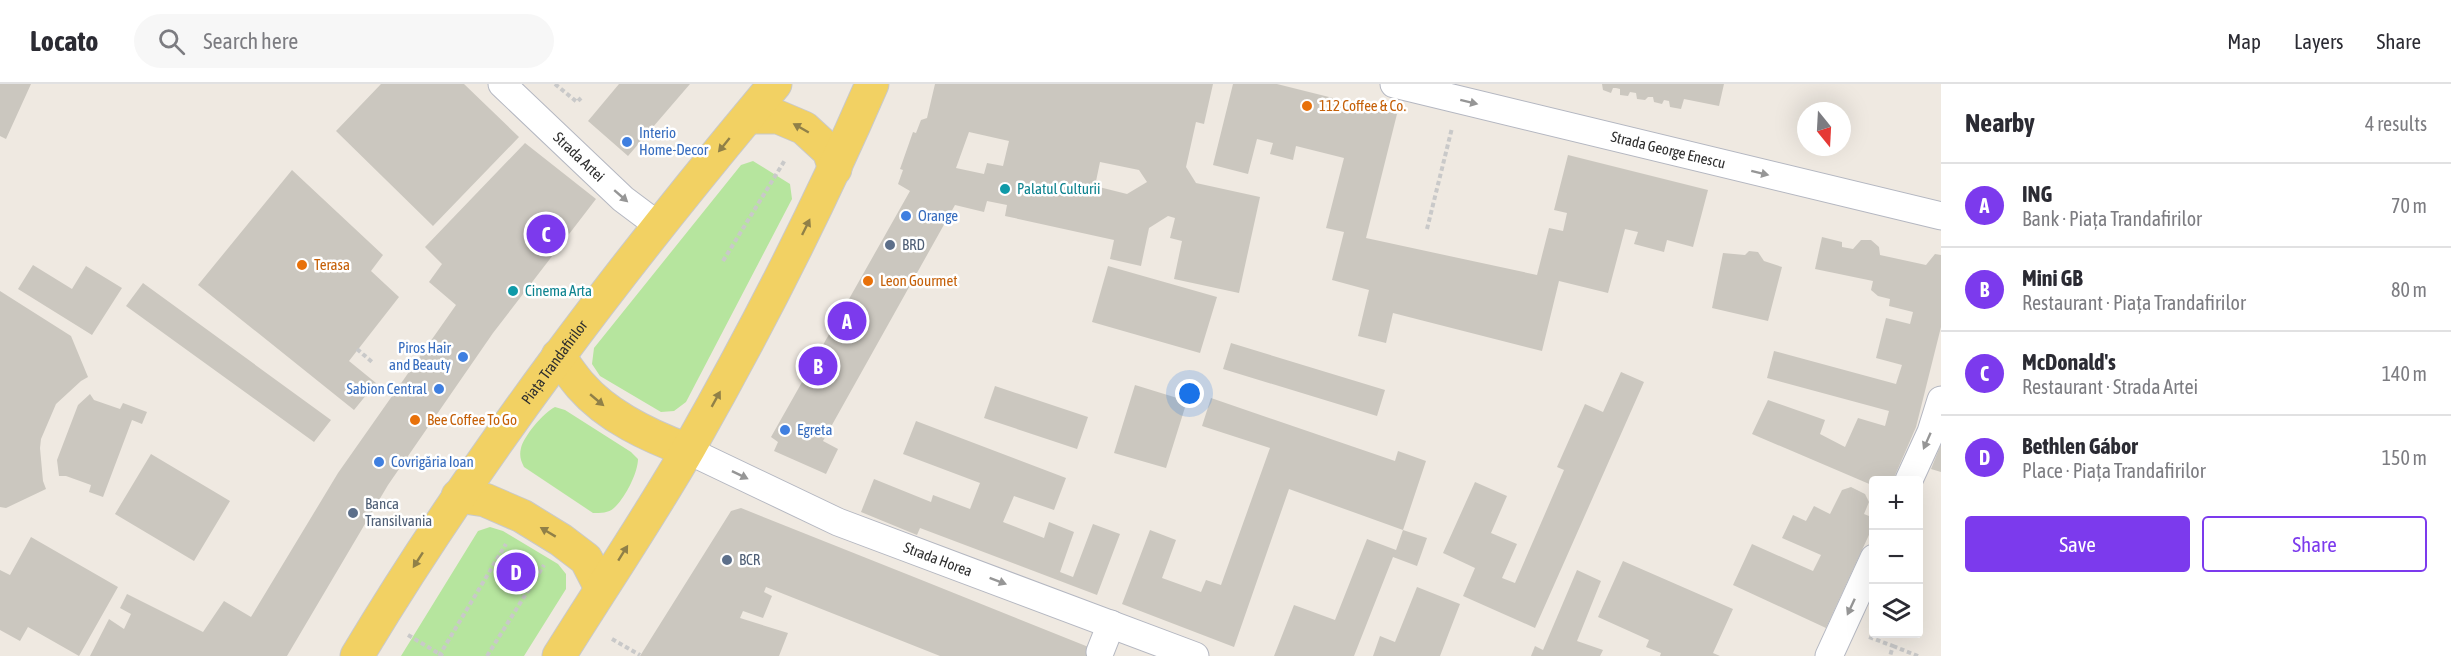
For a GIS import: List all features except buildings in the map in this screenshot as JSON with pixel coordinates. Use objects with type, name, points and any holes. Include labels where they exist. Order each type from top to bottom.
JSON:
[{"type":"main road","name":"Piața Trandafirilor","points":[[357,656],[459,496],[558,356],[659,226],[775,84]]},
{"type":"main road","points":[[559,656],[687,450],[759,323],[835,169],[872,84]]},
{"type":"main road","points":[[748,117],[778,117],[804,128],[829,151],[835,169]]},
{"type":"main road","points":[[558,356],[581,387],[602,405],[631,426],[661,441],[687,450]]},
{"type":"main road","points":[[459,496],[485,500],[522,516],[561,540],[586,559],[601,588]]},
{"type":"street","name":"Strada Artei","points":[[502,84],[623,199],[659,226]]},
{"type":"street","name":"Strada George Enescu","points":[[1394,84],[1941,216]]},
{"type":"street","points":[[1911,476],[1931,432],[1941,400]]},
{"type":"street","name":"Strada Horea","points":[[687,450],[838,522],[1195,656]]},
{"type":"street","points":[[1828,656],[1869,569]]},
{"type":"street","points":[[1100,652],[1111,624]]},
{"type":"path","points":[[555,84],[577,102],[581,98]]},
{"type":"path","points":[[1427,229],[1453,124]]},
{"type":"path","points":[[723,261],[785,160]]},
{"type":"path","points":[[357,349],[372,362]]},
{"type":"path","points":[[403,632],[441,655],[511,536]]},
{"type":"path","points":[[487,656],[548,559]]},
{"type":"path","points":[[1865,636],[1918,656]]},
{"type":"path","points":[[612,639],[640,655]]},
{"type":"path","points":[[1890,656],[1893,646]]},
{"type":"green space","points":[[753,161],[790,184],[792,199],[686,402],[674,411],[661,412],[600,376],[592,364],[594,348],[741,165]]},
{"type":"green space","points":[[555,407],[565,410],[631,452],[638,459],[634,477],[620,502],[611,510],[593,513],[524,467],[520,456],[523,443],[540,419]]},
{"type":"green space","points":[[490,527],[503,531],[558,564],[566,574],[566,589],[524,656],[401,656],[478,531]]},
{"type":"place","name":"112 Coffee & Co.","points":[[1307,106]]},
{"type":"place","name":"Interio Home-Decor","points":[[627,142]]},
{"type":"place","name":"Palatul Culturii","points":[[1005,189]]},
{"type":"place","name":"Orange","points":[[906,216]]},
{"type":"place","name":"McDonald's","points":[[546,234]]},
{"type":"place","name":"BRD","points":[[890,245]]},
{"type":"place","name":"Terasa","points":[[302,265]]},
{"type":"place","name":"Leon Gourmet","points":[[868,281]]},
{"type":"place","name":"Cinema Arta","points":[[513,291]]},
{"type":"place","name":"ING","points":[[847,321]]},
{"type":"place","name":"Piros Hair and Beauty","points":[[463,357]]},
{"type":"place","name":"Mini GB","points":[[818,366]]},
{"type":"place","name":"Sabion Central","points":[[439,389]]},
{"type":"place","name":"Bee Coffee To Go","points":[[415,420]]},
{"type":"place","name":"Egreta","points":[[785,430]]},
{"type":"place","name":"Covrigăria Ioan","points":[[379,462]]},
{"type":"place","name":"Banca Transilvania","points":[[353,513]]},
{"type":"place","name":"BCR","points":[[727,560]]},
{"type":"place","name":"Bethlen Gábor","points":[[516,572]]}]
